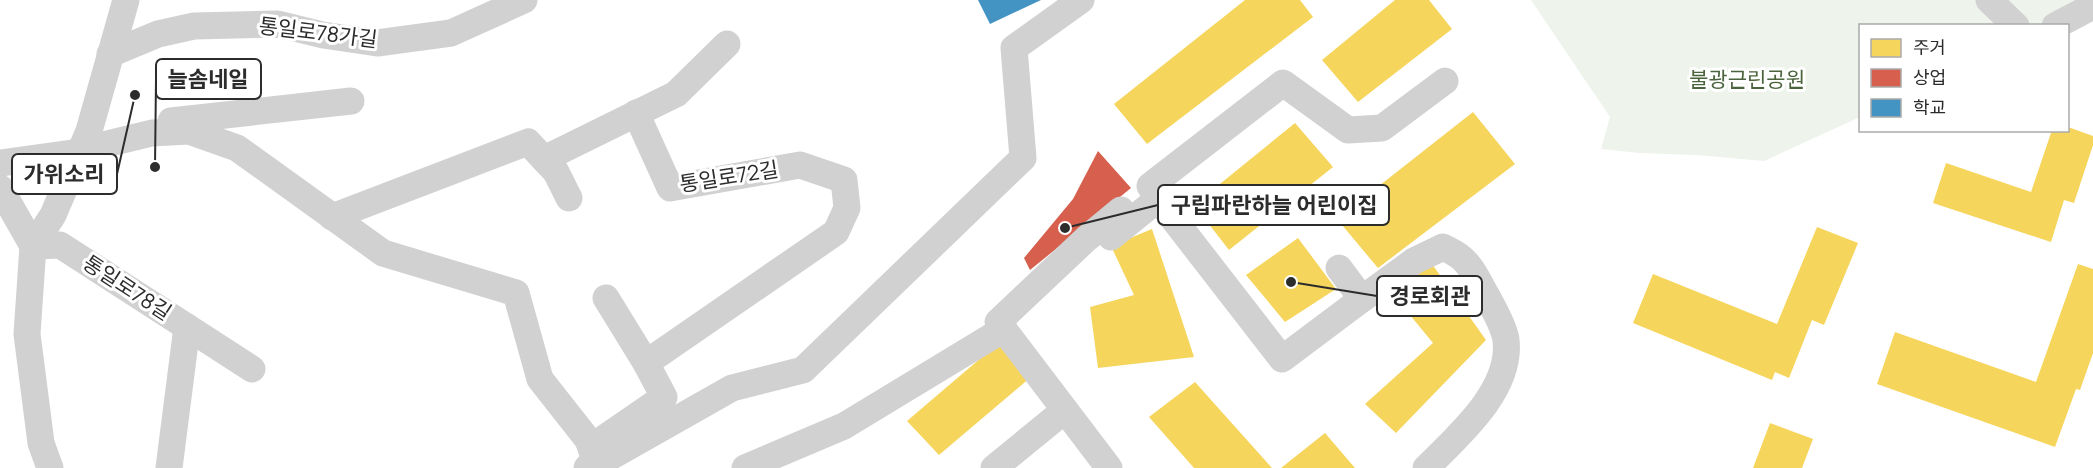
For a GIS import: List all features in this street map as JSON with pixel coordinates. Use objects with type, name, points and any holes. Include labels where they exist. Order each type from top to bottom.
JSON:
[{"type":"street","points":[[50,468],[41,443],[27,334],[33,246],[52,215],[84,144],[126,0]]},
{"type":"street","name":"통일로78가길","points":[[110,54],[158,34],[194,26],[278,24],[323,35],[377,43],[451,33],[524,0]]},
{"type":"street","points":[[594,465],[732,388],[803,370],[1023,158],[1014,48],[1081,0]]},
{"type":"street","points":[[1989,0],[2014,24]]},
{"type":"street","points":[[2059,24],[2093,6]]},
{"type":"street","points":[[544,159],[676,94],[727,44]]},
{"type":"street","points":[[1426,468],[1472,423],[1491,396],[1504,365],[1506,340],[1495,312],[1461,257],[1443,247],[1414,261],[1282,359],[1150,186],[1283,83],[1348,130],[1382,128],[1445,81]]},
{"type":"street","points":[[0,163],[84,144],[351,100]]},
{"type":"street","name":"통일로72길","points":[[636,113],[670,188],[800,165],[844,180],[847,208],[836,232],[646,363]]},
{"type":"street","points":[[84,144],[152,133],[189,131],[237,148],[383,253],[516,293],[540,379],[588,440],[594,465]]},
{"type":"street","points":[[332,217],[528,142],[556,172],[569,198]]},
{"type":"street","points":[[0,188],[33,246]]},
{"type":"street","points":[[1111,237],[1158,199]]},
{"type":"street","points":[[1110,468],[999,322],[1086,239],[1126,206]]},
{"type":"street","name":"통일로78길","points":[[33,246],[60,245],[187,327],[169,468]]},
{"type":"street","points":[[1339,268],[1362,299]]},
{"type":"street","points":[[594,465],[603,439],[663,397],[646,363],[606,298]]},
{"type":"street","points":[[187,327],[252,369]]},
{"type":"street","points":[[745,468],[775,462],[844,426],[1004,329]]},
{"type":"street","points":[[994,468],[1065,410]]},
{"type":"green space","name":"불광근린공원","points":[[1531,0],[2081,0],[2041,24],[1859,24],[1859,117],[1764,161],[1601,149],[1610,117]]},
{"type":"building: 주거","points":[[1245,0],[1300,0],[1313,17],[1147,144],[1114,104]]},
{"type":"building: 주거","points":[[1395,0],[1429,0],[1452,29],[1358,102],[1322,60]]},
{"type":"building: 주거","points":[[1473,112],[1515,164],[1378,268],[1337,219]]},
{"type":"building: 주거","points":[[1295,123],[1333,167],[1229,250],[1194,205]]},
{"type":"building: 주거","points":[[2069,127],[2093,136],[2093,145],[2074,203],[2064,200],[2051,242],[1933,203],[1946,163],[2031,192],[2051,132],[2069,132]]},
{"type":"building: 주거","points":[[1817,227],[1858,243],[1824,325],[1812,320],[1789,378],[1775,372],[1772,380],[1633,323],[1653,274],[1777,324]]},
{"type":"building: 주거","points":[[1152,229],[1194,357],[1098,368],[1090,307],[1134,295],[1111,246]]},
{"type":"building: 주거","points":[[1298,238],[1336,289],[1285,322],[1246,275]]},
{"type":"building: 주거","points":[[1432,264],[1486,340],[1396,433],[1365,404],[1433,343],[1391,292]]},
{"type":"building: 주거","points":[[2078,264],[2093,269],[2093,353],[2080,390],[2076,389],[2055,447],[1877,384],[1895,332],[2036,382]]},
{"type":"building: 주거","points":[[1002,340],[1031,377],[939,455],[907,421]]},
{"type":"building: 주거","points":[[1195,382],[1272,468],[1194,468],[1149,417]]},
{"type":"building: 주거","points":[[1770,423],[1813,439],[1802,468],[1753,468]]},
{"type":"building: 주거","points":[[1325,433],[1355,468],[1281,468]]},
{"type":"building: 상업","points":[[1098,151],[1131,188],[1030,270],[1024,258],[1073,199]]},
{"type":"building: 학교","points":[[978,0],[1041,0],[990,24]]},
{"type":"place","name":"가위소리","points":[[135,95]]},
{"type":"place","name":"늘솜네일","points":[[155,167]]},
{"type":"place","name":"구립파란하늘 어린이집","points":[[1065,228]]},
{"type":"place","name":"경로회관","points":[[1291,282]]}]
